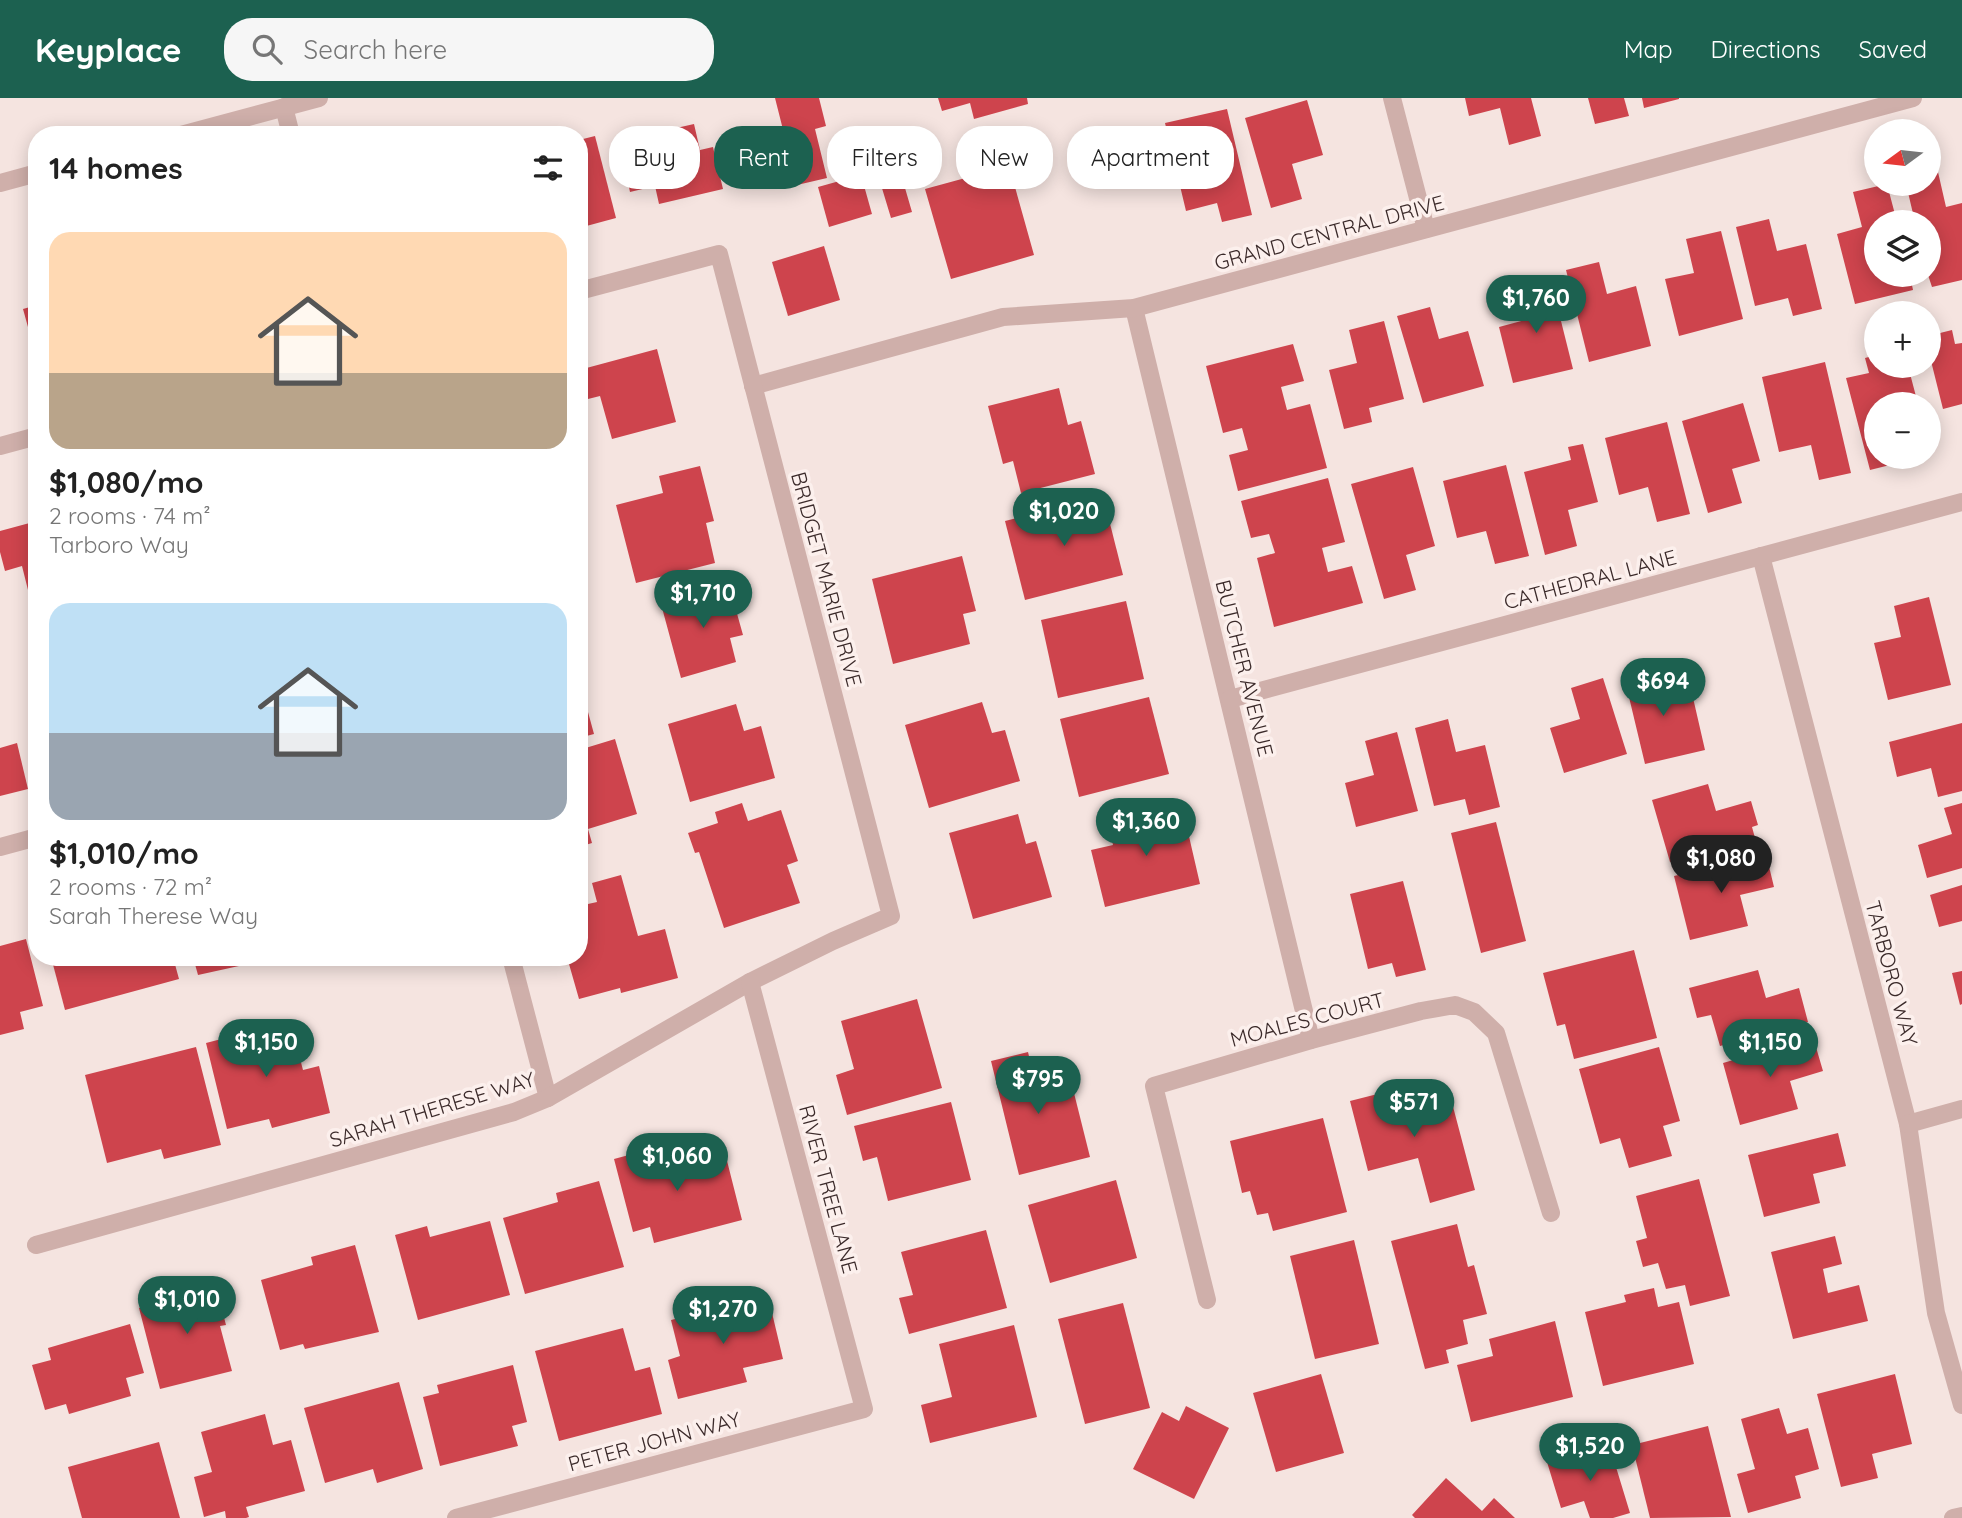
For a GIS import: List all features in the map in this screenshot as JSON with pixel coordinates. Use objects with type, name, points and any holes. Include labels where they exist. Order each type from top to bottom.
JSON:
[{"type":"street","points":[[214,126],[319,98]]},
{"type":"street","points":[[1392,98],[1426,229]]},
{"type":"street","name":"GRAND CENTRAL DRIVE","points":[[753,386],[1003,317],[1134,308],[1913,98]]},
{"type":"street","points":[[284,107],[289,126]]},
{"type":"street","points":[[0,183],[28,175]]},
{"type":"street","name":"BRIDGET MARIE DRIVE","points":[[588,289],[719,254],[891,916]]},
{"type":"street","name":"BUTCHER AVENUE","points":[[1134,308],[1311,1040]]},
{"type":"street","points":[[0,446],[28,438]]},
{"type":"street","name":"CATHEDRAL LANE","points":[[1230,699],[1962,502]]},
{"type":"street","name":"TARBORO WAY","points":[[1760,556],[1908,1124],[1936,1313],[1962,1405]]},
{"type":"street","points":[[0,847],[28,839]]},
{"type":"street","name":"SARAH THERESE WAY","points":[[36,1245],[514,1112],[548,1098],[750,982],[891,916]]},
{"type":"street","points":[[513,966],[548,1098]]},
{"type":"street","name":"RIVER TREE LANE","points":[[750,982],[864,1409]]},
{"type":"street","name":"MOALES COURT","points":[[1207,1300],[1154,1086],[1311,1040],[1421,1012],[1455,1005],[1474,1012],[1496,1033],[1552,1213]]},
{"type":"street","points":[[1908,1124],[1962,1109]]},
{"type":"street","name":"PETER JOHN WAY","points":[[456,1518],[864,1409]]},
{"type":"street","points":[[1953,1518],[1962,1516]]},
{"type":"building","points":[[775,98],[819,98],[826,126],[815,129],[827,178],[813,181],[813,126],[782,126]]},
{"type":"building","points":[[938,98],[1027,98],[1028,104],[974,119],[970,103],[942,111]]},
{"type":"building","points":[[1465,98],[1531,98],[1541,136],[1509,145],[1500,108],[1469,116]]},
{"type":"building","points":[[1588,98],[1624,98],[1629,116],[1595,124]]},
{"type":"building","points":[[1642,98],[1679,98],[1679,99],[1644,108]]},
{"type":"building","points":[[1307,100],[1323,155],[1292,164],[1302,199],[1271,208],[1245,118]]},
{"type":"building","points":[[1227,109],[1231,126],[1166,126],[1165,123]]},
{"type":"building","points":[[595,136],[616,218],[588,226],[588,138]]},
{"type":"building","points":[[1234,139],[1252,215],[1222,222],[1217,203],[1186,211],[1181,189],[1234,189]]},
{"type":"building","points":[[713,147],[714,189],[723,189],[659,204],[656,189],[700,189],[700,150]]},
{"type":"building","points":[[956,181],[956,189],[1016,189],[1034,255],[951,279],[925,189],[942,189],[942,184]]},
{"type":"building","points":[[827,184],[827,189],[865,189],[872,214],[829,227],[818,187]]},
{"type":"building","points":[[1941,185],[1946,207],[1962,203],[1962,280],[1941,285],[1941,210],[1912,210],[1909,196],[1941,196]]},
{"type":"building","points":[[882,189],[905,189],[912,212],[891,218]]},
{"type":"building","points":[[1864,189],[1864,196],[1890,196],[1894,210],[1864,210],[1864,287],[1912,287],[1913,290],[1855,304],[1837,234],[1862,227],[1853,192]]},
{"type":"building","points":[[1769,219],[1777,251],[1806,244],[1822,309],[1793,316],[1788,298],[1755,306],[1736,227]]},
{"type":"building","points":[[1721,231],[1743,319],[1679,336],[1665,279],[1694,273],[1686,239]]},
{"type":"building","points":[[824,246],[840,300],[788,316],[772,262]]},
{"type":"building","points":[[1599,262],[1607,294],[1636,286],[1651,346],[1589,362],[1566,270]]},
{"type":"building","points":[[1550,277],[1573,369],[1513,383],[1499,327],[1525,320],[1516,285]]},
{"type":"building","points":[[1430,307],[1439,339],[1468,331],[1484,386],[1423,403],[1397,316]]},
{"type":"building","points":[[28,308],[28,327],[23,309]]},
{"type":"building","points":[[1384,321],[1404,399],[1369,408],[1372,422],[1344,429],[1329,370],[1357,363],[1349,330]]},
{"type":"building","points":[[1952,330],[1955,344],[1962,343],[1962,404],[1943,409],[1941,392],[1935,378],[1941,378],[1941,333]]},
{"type":"building","points":[[1293,344],[1304,381],[1281,387],[1287,410],[1310,404],[1327,468],[1238,491],[1229,455],[1248,450],[1242,428],[1223,433],[1206,366]]},
{"type":"building","points":[[657,349],[676,422],[612,439],[600,396],[588,399],[588,368]]},
{"type":"building","points":[[1825,362],[1851,473],[1819,480],[1811,445],[1779,452],[1762,377]]},
{"type":"building","points":[[1864,374],[1864,378],[1911,378],[1915,392],[1864,392],[1864,447],[1846,378]]},
{"type":"building","points":[[1059,388],[1068,425],[1081,421],[1095,474],[1021,493],[1013,461],[1003,464],[988,406]]},
{"type":"building","points":[[1743,403],[1760,461],[1732,469],[1742,503],[1708,513],[1682,421]]},
{"type":"building","points":[[1667,422],[1690,514],[1657,522],[1648,487],[1619,495],[1605,438]]},
{"type":"building","points":[[1583,444],[1598,502],[1568,510],[1577,546],[1545,555],[1524,472],[1571,460],[1568,447]]},
{"type":"building","points":[[1506,465],[1529,556],[1495,564],[1486,531],[1457,538],[1443,481]]},
{"type":"building","points":[[700,466],[714,521],[706,523],[715,563],[636,583],[616,505],[663,493],[659,476]]},
{"type":"building","points":[[1413,467],[1435,546],[1406,555],[1416,590],[1384,599],[1351,484]]},
{"type":"building","points":[[1328,478],[1345,542],[1322,548],[1328,572],[1352,566],[1363,603],[1274,627],[1257,558],[1275,553],[1269,534],[1251,538],[1241,501]]},
{"type":"building","points":[[1103,496],[1123,575],[1025,600],[1005,521]]},
{"type":"building","points":[[28,523],[28,590],[22,566],[5,571],[0,552],[0,531]]},
{"type":"building","points":[[962,556],[976,611],[963,614],[970,644],[893,664],[872,579]]},
{"type":"building","points":[[729,585],[743,635],[730,638],[736,662],[681,678],[661,604]]},
{"type":"building","points":[[1929,597],[1951,685],[1888,700],[1874,643],[1901,637],[1894,606]]},
{"type":"building","points":[[1126,601],[1144,679],[1058,698],[1041,620]]},
{"type":"building","points":[[1654,665],[1661,696],[1691,689],[1705,750],[1645,764],[1623,672]]},
{"type":"building","points":[[1603,678],[1627,754],[1564,773],[1550,728],[1580,719],[1571,688]]},
{"type":"building","points":[[1149,697],[1169,774],[1079,797],[1060,719]]},
{"type":"building","points":[[982,702],[992,733],[1005,730],[1020,781],[929,808],[905,725]]},
{"type":"building","points":[[736,704],[744,731],[761,726],[775,778],[690,802],[668,724]]},
{"type":"building","points":[[588,712],[594,734],[588,736]]},
{"type":"building","points":[[1448,719],[1456,752],[1485,745],[1500,807],[1469,815],[1465,799],[1434,806],[1415,728]]},
{"type":"building","points":[[1962,723],[1962,791],[1938,797],[1931,768],[1897,777],[1889,742]]},
{"type":"building","points":[[1397,732],[1418,811],[1356,827],[1345,783],[1374,775],[1365,741]]},
{"type":"building","points":[[615,739],[637,814],[588,829],[588,747]]},
{"type":"building","points":[[17,743],[28,789],[0,796],[0,748]]},
{"type":"building","points":[[1708,784],[1716,811],[1751,801],[1758,825],[1752,827],[1755,838],[1670,862],[1652,800]]},
{"type":"building","points":[[742,803],[748,821],[781,810],[798,861],[787,865],[800,903],[724,928],[699,852],[695,853],[688,833],[718,823],[715,812]]},
{"type":"building","points":[[1962,803],[1962,868],[1927,878],[1918,845],[1952,834],[1944,808]]},
{"type":"building","points":[[1182,806],[1200,884],[1105,907],[1091,850],[1113,845],[1108,823]]},
{"type":"building","points":[[1018,814],[1026,844],[1036,841],[1052,897],[973,919],[949,833]]},
{"type":"building","points":[[1496,822],[1526,941],[1481,953],[1451,833]]},
{"type":"building","points":[[1766,854],[1774,887],[1740,895],[1748,926],[1690,940],[1674,876]]},
{"type":"building","points":[[621,875],[638,936],[665,929],[678,978],[621,993],[620,988],[579,999],[570,966],[588,966],[588,904],[597,902],[592,883]]},
{"type":"building","points":[[1403,881],[1426,970],[1396,977],[1392,963],[1368,969],[1350,894]]},
{"type":"building","points":[[1962,885],[1962,921],[1939,927],[1930,895]]},
{"type":"building","points":[[26,939],[28,966],[33,966],[43,1006],[20,1012],[24,1029],[0,1035],[0,946]]},
{"type":"building","points":[[1634,950],[1657,1038],[1574,1059],[1565,1024],[1557,1026],[1543,973]]},
{"type":"building","points":[[53,966],[175,966],[179,979],[65,1010]]},
{"type":"building","points":[[196,966],[239,966],[198,975]]},
{"type":"building","points":[[1758,970],[1766,998],[1799,988],[1808,1022],[1720,1046],[1711,1015],[1697,1018],[1689,988]]},
{"type":"building","points":[[1962,971],[1962,1004],[1960,1005],[1952,973]]},
{"type":"building","points":[[917,999],[942,1088],[847,1115],[836,1075],[854,1069],[841,1021]]},
{"type":"building","points":[[290,1021],[303,1070],[319,1066],[330,1113],[272,1128],[269,1119],[227,1129],[206,1043]]},
{"type":"building","points":[[1813,1037],[1823,1071],[1790,1081],[1798,1109],[1740,1125],[1723,1063]]},
{"type":"building","points":[[196,1047],[221,1145],[164,1159],[161,1149],[107,1163],[85,1075]]},
{"type":"building","points":[[1659,1047],[1680,1121],[1663,1126],[1672,1156],[1629,1168],[1620,1138],[1600,1144],[1579,1069]]},
{"type":"building","points":[[1028,1052],[1033,1073],[1052,1069],[1060,1097],[1074,1093],[1090,1157],[1019,1175],[991,1061]]},
{"type":"building","points":[[1413,1085],[1419,1107],[1451,1099],[1475,1190],[1430,1203],[1418,1158],[1368,1171],[1350,1101]]},
{"type":"building","points":[[951,1102],[971,1180],[888,1201],[877,1157],[863,1161],[854,1126]]},
{"type":"building","points":[[1323,1118],[1347,1212],[1273,1231],[1268,1213],[1257,1215],[1250,1191],[1242,1193],[1230,1141]]},
{"type":"building","points":[[1838,1133],[1846,1166],[1813,1174],[1820,1203],[1764,1217],[1748,1155]]},
{"type":"building","points":[[666,1145],[670,1163],[724,1149],[742,1220],[654,1243],[650,1227],[633,1232],[614,1159]]},
{"type":"building","points":[[1699,1179],[1730,1296],[1690,1306],[1685,1285],[1666,1289],[1658,1263],[1643,1267],[1636,1241],[1647,1238],[1636,1196]]},
{"type":"building","points":[[1116,1180],[1137,1258],[1050,1283],[1028,1205]]},
{"type":"building","points":[[599,1181],[624,1267],[525,1294],[503,1218],[558,1202],[556,1193]]},
{"type":"building","points":[[490,1221],[510,1295],[418,1320],[395,1235],[427,1226],[430,1237]]},
{"type":"building","points":[[1457,1224],[1468,1267],[1474,1265],[1487,1314],[1463,1320],[1468,1344],[1446,1350],[1449,1363],[1425,1369],[1391,1241]]},
{"type":"building","points":[[986,1230],[1007,1308],[909,1334],[899,1298],[913,1295],[901,1252]]},
{"type":"building","points":[[1835,1236],[1842,1264],[1823,1269],[1828,1293],[1859,1285],[1868,1321],[1793,1339],[1771,1252]]},
{"type":"building","points":[[1354,1240],[1379,1344],[1315,1359],[1290,1256]]},
{"type":"building","points":[[355,1245],[379,1332],[305,1349],[303,1344],[280,1350],[261,1280],[313,1265],[311,1257]]},
{"type":"building","points":[[214,1279],[226,1325],[220,1326],[232,1371],[160,1389],[139,1308],[187,1296],[185,1287]]},
{"type":"building","points":[[1654,1288],[1658,1307],[1679,1302],[1694,1364],[1603,1386],[1585,1312],[1626,1302],[1624,1295]]},
{"type":"building","points":[[768,1296],[783,1359],[743,1368],[747,1382],[678,1399],[668,1360],[680,1356],[671,1320]]},
{"type":"building","points":[[1123,1303],[1150,1408],[1085,1424],[1058,1319]]},
{"type":"building","points":[[1555,1321],[1573,1397],[1471,1422],[1457,1365],[1493,1356],[1489,1339]]},
{"type":"building","points":[[130,1324],[144,1373],[126,1378],[131,1396],[69,1414],[66,1404],[45,1410],[32,1365],[51,1360],[48,1348]]},
{"type":"building","points":[[1014,1325],[1037,1417],[930,1443],[921,1405],[952,1397],[939,1344]]},
{"type":"building","points":[[623,1328],[635,1371],[650,1367],[662,1414],[559,1441],[535,1351]]},
{"type":"building","points":[[513,1365],[527,1422],[512,1426],[518,1446],[440,1466],[423,1397],[439,1393],[437,1385]]},
{"type":"building","points":[[1321,1374],[1344,1453],[1276,1472],[1253,1393]]},
{"type":"building","points":[[1895,1374],[1912,1444],[1872,1454],[1878,1478],[1841,1487],[1817,1394]]},
{"type":"building","points":[[399,1382],[423,1469],[377,1483],[373,1469],[325,1483],[304,1408]]},
{"type":"building","points":[[1186,1406],[1229,1428],[1194,1499],[1133,1469],[1162,1412],[1179,1421]]},
{"type":"building","points":[[1779,1408],[1787,1434],[1808,1428],[1819,1469],[1795,1476],[1801,1498],[1748,1513],[1737,1474],[1755,1469],[1741,1419]]},
{"type":"building","points":[[265,1414],[273,1445],[291,1440],[305,1491],[246,1507],[249,1517],[246,1518],[226,1518],[225,1511],[204,1517],[194,1477],[212,1472],[201,1432]]},
{"type":"building","points":[[1708,1426],[1731,1517],[1650,1518],[1632,1445]]},
{"type":"building","points":[[159,1442],[180,1518],[82,1518],[68,1467]]},
{"type":"building","points":[[1609,1444],[1630,1513],[1613,1518],[1590,1518],[1584,1501],[1561,1508],[1547,1462]]},
{"type":"building","points":[[1446,1478],[1482,1511],[1494,1498],[1515,1518],[1415,1518],[1412,1515]]}]
